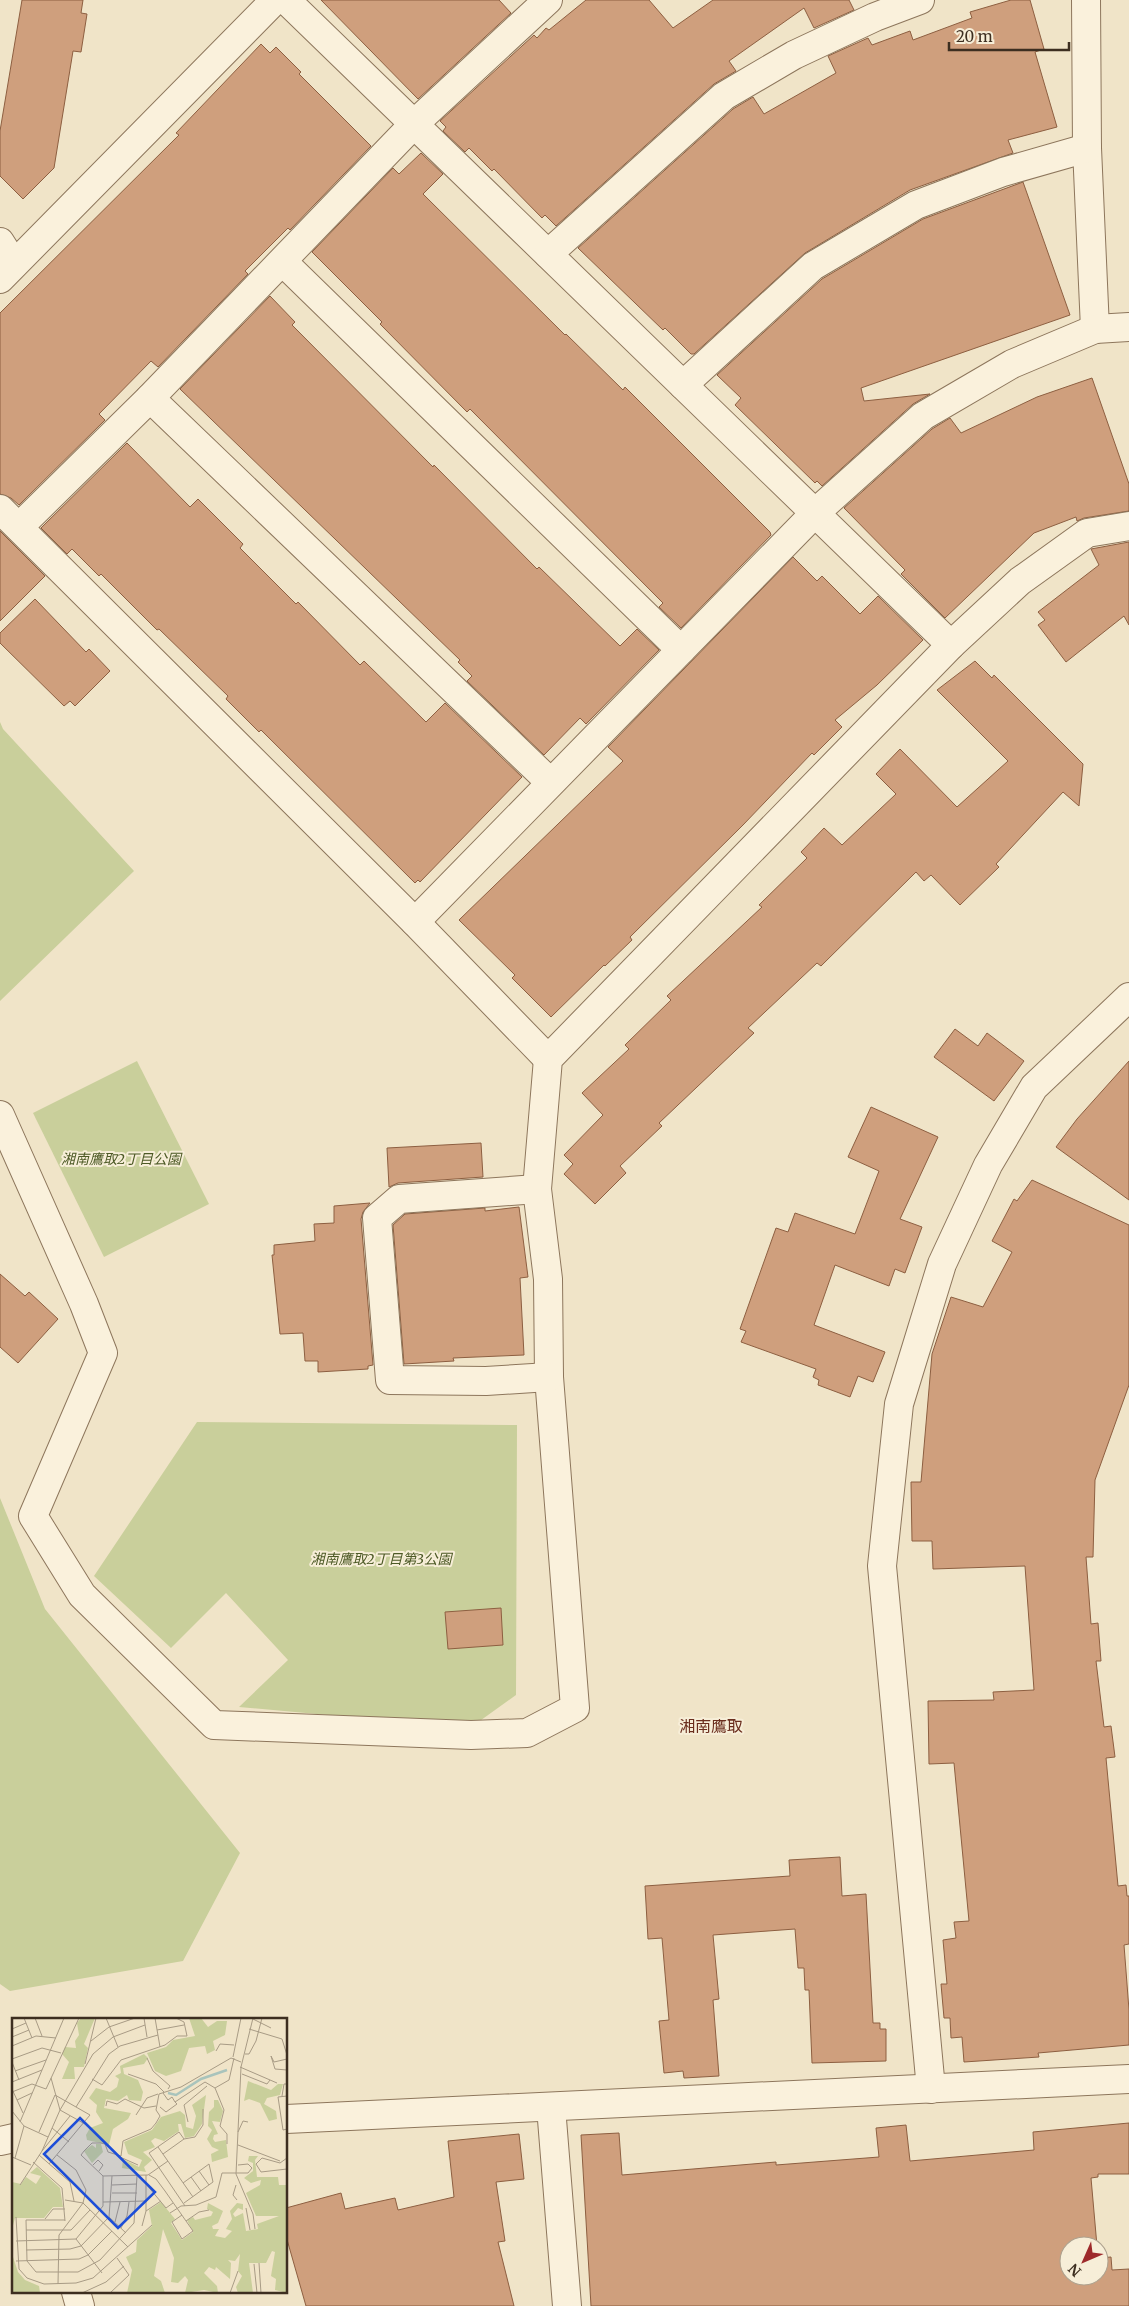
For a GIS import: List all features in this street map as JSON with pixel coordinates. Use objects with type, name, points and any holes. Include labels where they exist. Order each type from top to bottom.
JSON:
[{"type":"street","points":[[7,271],[276,0]]},
{"type":"street","points":[[286,0],[950,645]]},
{"type":"street","points":[[548,0],[414,124],[150,398],[9,518],[414,922],[548,1059]]},
{"type":"street","points":[[548,254],[724,96],[794,55],[875,17],[920,0]]},
{"type":"street","points":[[1086,0],[1087,148],[1095,328]]},
{"type":"street","points":[[684,385],[813,266],[916,204],[1003,172],[1087,148]]},
{"type":"street","points":[[0,242],[7,271]]},
{"type":"street","points":[[283,262],[681,650]]},
{"type":"street","points":[[414,922],[815,513],[923,416],[1012,364],[1095,328],[1129,327]]},
{"type":"street","points":[[150,398],[550,782]]},
{"type":"street","points":[[0,1115],[84,1304],[103,1353],[33,1516],[82,1596],[214,1725],[480,1735],[527,1733],[574,1708],[549,1377],[548,1280],[538,1188],[548,1059],[950,645],[1020,581],[1087,533],[1129,526]]},
{"type":"street","points":[[931,2089],[882,1566],[899,1404],[942,1264],[988,1165],[1034,1088],[1129,996]]},
{"type":"street","points":[[538,1188],[399,1199],[377,1218],[390,1380],[486,1380],[549,1377]]},
{"type":"street","points":[[288,2119],[1129,2079]]},
{"type":"street","points":[[551,2107],[567,2306]]},
{"type":"green space","points":[[0,722],[3,729],[134,871],[0,1001]]},
{"type":"green space","name":"湘南鷹取2丁目公園","points":[[137,1061],[209,1204],[104,1257],[33,1113]]},
{"type":"green space","name":"湘南鷹取2丁目第3公園","points":[[197,1422],[517,1425],[516,1695],[470,1728],[239,1707],[288,1660],[226,1593],[171,1648],[94,1576]]},
{"type":"green space","points":[[0,1498],[45,1609],[240,1853],[183,1961],[10,1991],[0,1984]]},
{"type":"building","points":[[22,0],[83,0],[81,13],[87,14],[81,52],[73,51],[54,168],[23,199],[0,176],[0,131]]},
{"type":"building","points":[[321,0],[499,0],[511,13],[418,99]]},
{"type":"building","points":[[586,0],[649,0],[673,28],[713,0],[849,0],[854,10],[814,28],[804,8],[729,61],[736,71],[714,84],[556,226],[545,215],[542,218],[494,169],[492,171],[469,148],[465,152],[443,131],[446,127],[440,121],[534,35],[537,38],[546,28],[549,30]]},
{"type":"building","points":[[1011,0],[1030,0],[1044,49],[1035,52],[1057,127],[1008,140],[1013,153],[910,190],[805,253],[694,354],[691,354],[665,328],[663,330],[578,248],[733,109],[753,97],[764,114],[836,73],[828,56],[868,38],[872,45],[910,31],[913,40],[972,18],[970,12]]},
{"type":"building","points":[[261,44],[270,53],[276,47],[301,72],[299,74],[371,146],[290,230],[288,228],[245,271],[248,274],[158,367],[151,361],[99,414],[105,420],[19,505],[11,498],[0,494],[0,313],[179,135],[176,133]]},
{"type":"building","points":[[421,153],[443,174],[423,194],[565,335],[623,390],[625,387],[770,532],[771,535],[681,628],[659,607],[663,603],[470,409],[467,412],[380,324],[382,322],[312,252],[393,168],[399,174]]},
{"type":"building","points":[[1023,182],[1070,315],[861,388],[864,401],[930,394],[913,404],[822,486],[817,481],[815,483],[735,405],[741,398],[717,375],[822,279],[923,219]]},
{"type":"building","points":[[270,296],[295,322],[292,325],[433,467],[434,465],[537,569],[539,567],[620,646],[637,629],[659,650],[586,724],[580,718],[544,755],[467,681],[472,676],[458,662],[460,660],[180,389]]},
{"type":"building","points":[[1092,378],[1129,484],[1129,511],[1084,518],[1077,521],[1076,517],[1034,533],[945,618],[901,574],[905,570],[844,508],[932,429],[950,418],[961,433],[1037,397]]},
{"type":"building","points":[[127,443],[190,507],[198,499],[243,544],[240,548],[296,604],[298,602],[360,665],[364,661],[426,722],[445,703],[522,777],[420,882],[418,880],[415,883],[261,730],[259,732],[226,699],[228,696],[159,629],[157,630],[101,574],[99,576],[72,549],[67,554],[41,528]]},
{"type":"building","points":[[0,531],[45,576],[0,621]]},
{"type":"building","points":[[1129,542],[1129,625],[1124,616],[1066,662],[1038,625],[1045,620],[1038,612],[1099,565],[1091,549]]},
{"type":"building","points":[[793,557],[817,581],[822,576],[860,614],[878,596],[923,640],[877,685],[835,720],[842,727],[814,755],[812,753],[743,825],[630,937],[632,940],[551,1017],[512,978],[515,975],[459,920],[623,761],[608,747]]},
{"type":"building","points":[[35,599],[86,652],[89,649],[110,671],[75,706],[70,701],[64,706],[0,643],[0,633]]},
{"type":"building","points":[[975,661],[992,678],[994,675],[1083,764],[1079,806],[1063,792],[996,864],[999,867],[960,905],[931,875],[924,881],[916,872],[821,966],[817,963],[748,1028],[754,1033],[659,1123],[662,1126],[620,1166],[626,1173],[595,1204],[564,1174],[573,1164],[564,1155],[603,1115],[582,1093],[629,1049],[625,1045],[671,1000],[667,996],[762,907],[759,905],[807,858],[801,852],[824,828],[842,845],[896,794],[876,774],[900,749],[957,807],[1008,761],[937,690]]},
{"type":"building","points":[[955,1029],[978,1046],[987,1033],[1024,1061],[994,1101],[934,1057]]},
{"type":"building","points":[[1129,1061],[1129,1200],[1056,1147],[1077,1119]]},
{"type":"building","points":[[871,1107],[938,1137],[900,1219],[922,1227],[905,1273],[895,1269],[889,1286],[835,1265],[814,1325],[885,1352],[873,1382],[858,1376],[850,1397],[818,1385],[819,1380],[813,1377],[816,1369],[741,1342],[746,1331],[740,1329],[776,1228],[788,1232],[795,1213],[855,1234],[879,1171],[848,1157]]},
{"type":"building","points":[[481,1143],[483,1177],[398,1183],[389,1187],[387,1148]]},
{"type":"building","points":[[1032,1180],[1129,1225],[1129,1385],[1095,1480],[1093,1557],[1086,1557],[1091,1624],[1098,1623],[1101,1661],[1096,1661],[1104,1727],[1111,1726],[1115,1757],[1106,1758],[1118,1886],[1126,1885],[1127,1896],[1129,1896],[1129,1944],[1124,1945],[1129,2010],[1129,2045],[1038,2053],[1039,2057],[964,2062],[962,2037],[951,2038],[950,2018],[944,2018],[941,1984],[947,1984],[943,1940],[956,1938],[954,1922],[969,1921],[954,1763],[929,1764],[928,1701],[994,1700],[993,1692],[1034,1690],[1025,1566],[933,1569],[932,1541],[912,1541],[911,1482],[921,1482],[932,1354],[951,1297],[983,1307],[1012,1252],[992,1241],[1014,1199],[1017,1201]]},
{"type":"building","points":[[370,1203],[363,1212],[361,1219],[373,1365],[368,1366],[368,1369],[318,1372],[318,1361],[305,1361],[303,1333],[280,1334],[272,1255],[274,1255],[274,1245],[315,1241],[314,1224],[334,1223],[334,1206]]},
{"type":"building","points":[[519,1207],[528,1277],[520,1278],[524,1355],[453,1358],[454,1361],[404,1364],[393,1225],[405,1214],[485,1208],[485,1211]]},
{"type":"building","points":[[0,1274],[25,1296],[29,1292],[58,1319],[18,1363],[0,1347]]},
{"type":"building","points":[[501,1608],[503,1645],[448,1649],[445,1612]]},
{"type":"building","points":[[840,1857],[842,1896],[866,1894],[873,2023],[880,2023],[880,2029],[886,2029],[886,2061],[812,2063],[809,1990],[805,1990],[804,1968],[798,1968],[795,1929],[713,1935],[719,1999],[713,2000],[719,2076],[684,2078],[683,2071],[664,2073],[659,2021],[669,2020],[662,1938],[648,1939],[645,1886],[790,1876],[789,1860]]},
{"type":"building","points":[[1129,2123],[1129,2174],[1098,2174],[1098,2177],[1091,2178],[1096,2236],[1059,2236],[1059,2286],[1109,2286],[1109,2257],[1111,2257],[1112,2270],[1129,2269],[1129,2306],[591,2306],[581,2135],[619,2133],[622,2175],[776,2162],[776,2165],[879,2157],[876,2128],[906,2125],[910,2161],[1034,2150],[1033,2132]]},
{"type":"building","points":[[519,2134],[524,2179],[496,2182],[505,2241],[498,2242],[514,2306],[306,2306],[288,2243],[288,2207],[341,2193],[345,2209],[395,2198],[398,2210],[454,2197],[448,2141]]},
{"type":"district","name":"湘南鷹取","points":[[711,1726]]}]
